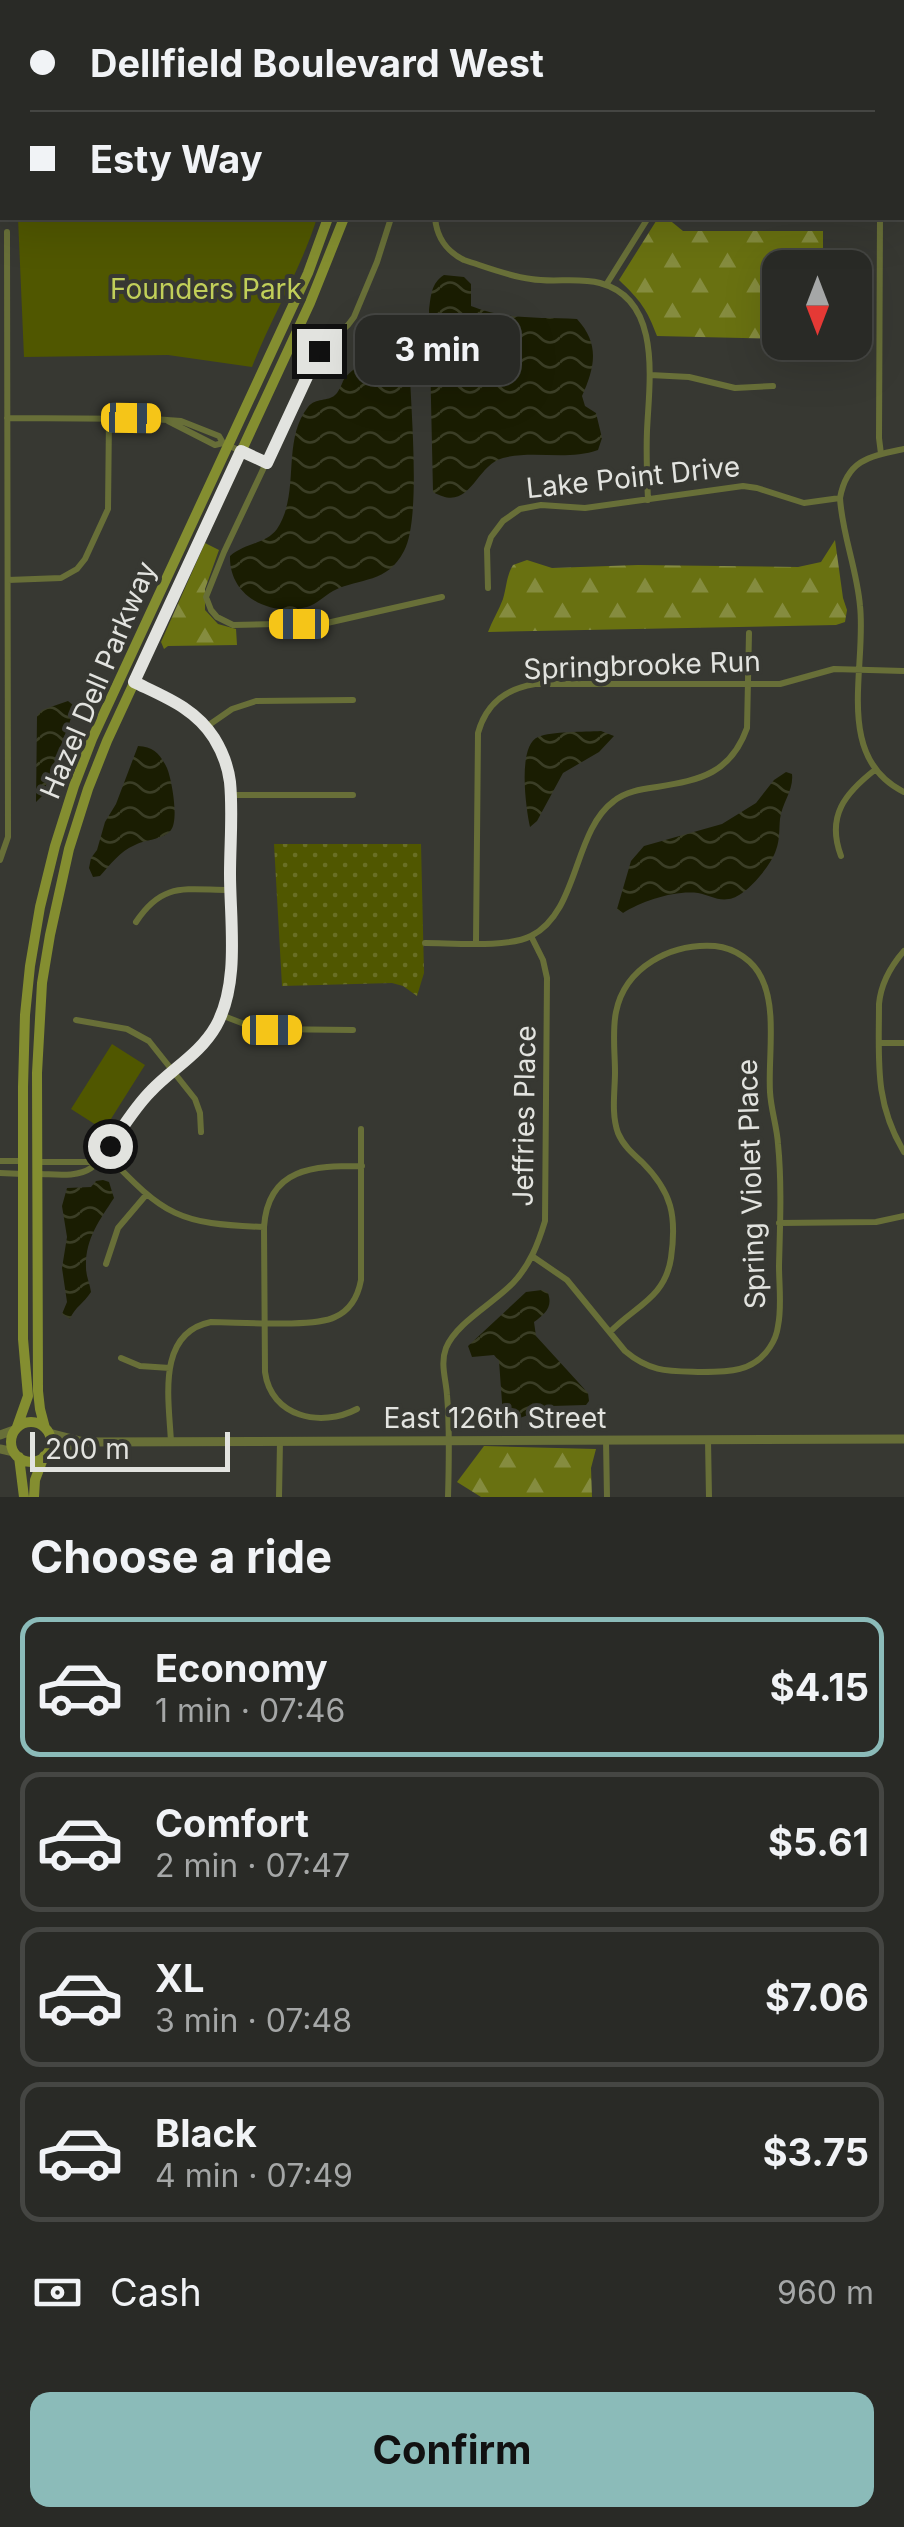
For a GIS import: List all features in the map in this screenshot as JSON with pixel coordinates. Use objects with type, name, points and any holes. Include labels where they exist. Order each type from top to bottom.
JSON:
[{"type":"main road","name":"Hazel Dell Parkway","points":[[16,1429],[28,1396],[23,1340],[24,1037],[30,966],[60,826],[100,721],[225,444],[308,273],[327,220]]},
{"type":"main road","name":"Hazel Dell Parkway","points":[[47,1431],[38,1398],[37,1073],[42,983],[59,887],[88,789],[324,272],[343,220]]},
{"type":"main road","points":[[24,1497],[11,1440],[16,1429],[31,1422],[47,1431],[50,1444],[35,1480],[34,1497]]},
{"type":"main road","points":[[16,1455],[32,1461],[46,1453]]},
{"type":"street","points":[[390,220],[354,316],[319,351],[206,597],[210,610],[222,621],[233,624],[319,624],[442,598]]},
{"type":"street","points":[[435,220],[436,230],[454,256],[531,280],[606,285],[626,298],[638,315],[650,350],[648,500]]},
{"type":"street","points":[[606,285],[647,220]]},
{"type":"street","points":[[880,220],[881,454]]},
{"type":"street","points":[[0,860],[8,838],[4,783],[7,232]]},
{"type":"street","points":[[650,375],[735,388],[773,386]]},
{"type":"street","points":[[7,418],[167,420],[215,445],[225,444],[267,463]]},
{"type":"street","points":[[8,580],[61,578],[85,559],[108,509],[109,418]]},
{"type":"street","points":[[904,449],[866,458],[854,466],[840,498],[861,608],[856,694],[862,736],[876,769],[904,792]]},
{"type":"street","name":"Lake Point Drive","points":[[488,588],[489,543],[498,525],[515,511],[532,506],[585,508],[743,486],[804,502],[840,498]]},
{"type":"street","points":[[425,943],[515,942],[532,936],[555,913],[595,825],[613,802],[636,791],[706,776],[728,762],[747,728],[748,634]]},
{"type":"street","name":"Springbrooke Run","points":[[476,943],[478,733],[491,706],[511,690],[535,684],[786,683],[834,668],[904,671]]},
{"type":"street","points":[[38,1168],[80,1173],[106,1154],[139,1104],[200,1049],[221,1015],[230,976],[230,795],[225,762],[206,727],[182,706],[134,682]]},
{"type":"street","points":[[206,727],[232,709],[256,701],[354,700]]},
{"type":"street","points":[[842,856],[834,834],[841,806],[857,784],[876,769]]},
{"type":"street","points":[[230,795],[353,795]]},
{"type":"street","points":[[136,922],[150,903],[169,892],[230,890]]},
{"type":"street","name":"Jeffries Place","points":[[448,1497],[443,1362],[450,1340],[516,1281],[532,1256],[545,1221],[547,978],[532,936]]},
{"type":"street","name":"Spring Violet Place","points":[[532,1256],[567,1280],[610,1332],[636,1360],[656,1370],[728,1372],[751,1365],[768,1350],[779,1325],[778,1144],[769,1075],[768,994],[762,976],[742,956],[717,946],[702,946],[654,959],[633,977],[616,1010],[616,1123],[623,1142],[665,1189],[671,1210],[672,1246],[661,1286],[610,1332]]},
{"type":"street","points":[[904,951],[890,967],[880,993],[879,1043],[884,1107],[904,1152]]},
{"type":"street","points":[[221,1015],[265,1029],[353,1030]]},
{"type":"street","points":[[76,1020],[126,1029],[149,1041],[198,1105],[201,1132]]},
{"type":"street","points":[[879,1043],[904,1043]]},
{"type":"street","points":[[171,1442],[170,1368],[176,1344],[187,1332],[210,1322],[328,1320],[342,1314],[354,1301],[361,1280],[361,1129]]},
{"type":"street","points":[[106,1154],[146,1195],[187,1219],[214,1225],[264,1227]]},
{"type":"street","points":[[0,1160],[23,1168]]},
{"type":"street","points":[[38,1168],[97,1162]]},
{"type":"street","points":[[357,1409],[339,1416],[311,1417],[292,1413],[276,1402],[270,1391],[265,1378],[264,1227],[273,1196],[294,1174],[318,1166],[362,1166]]},
{"type":"street","points":[[0,1173],[23,1168]]},
{"type":"street","points":[[106,1264],[118,1228],[146,1195]]},
{"type":"street","points":[[780,1223],[876,1222],[904,1216]]},
{"type":"street","points":[[121,1358],[140,1366],[170,1368]]},
{"type":"street","points":[[0,1435],[16,1429]]},
{"type":"street","name":"East 126th Street","points":[[47,1431],[87,1442]]},
{"type":"street","name":"East 126th Street","points":[[46,1453],[87,1442],[904,1439]]},
{"type":"street","points":[[606,1440],[607,1497]]},
{"type":"street","points":[[708,1440],[708,1497]]},
{"type":"street","points":[[280,1441],[280,1497]]},
{"type":"street","points":[[0,1449],[16,1455]]},
{"type":"green space","name":"Founders Park","points":[[18,220],[316,220],[252,367],[168,355],[24,357]]},
{"type":"green space","points":[[657,220],[669,220],[683,231],[823,231],[823,250],[762,250],[762,339],[657,336],[632,293],[619,280]]},
{"type":"green space","points":[[835,540],[847,610],[845,622],[836,625],[488,632],[513,565],[527,560],[552,568],[798,567],[821,562]]},
{"type":"green space","points":[[205,543],[219,550],[205,589],[205,610],[218,624],[236,629],[237,645],[164,649],[161,642]]},
{"type":"green space","points":[[274,844],[421,844],[424,973],[417,996],[392,983],[282,986]]},
{"type":"green space","points":[[112,1044],[145,1065],[104,1130],[71,1109]]},
{"type":"green space","points":[[484,1446],[596,1449],[591,1468],[592,1497],[481,1497],[457,1482]]},
{"type":"water","points":[[444,275],[464,277],[471,284],[471,306],[497,314],[577,319],[592,347],[590,375],[582,396],[585,406],[596,413],[602,438],[598,450],[503,458],[456,497],[433,492],[429,310],[434,286]]},
{"type":"water","points":[[382,356],[403,360],[410,374],[414,492],[404,551],[390,569],[333,591],[307,607],[280,609],[255,601],[237,583],[230,556],[277,529],[288,500],[295,435],[308,407],[336,394],[355,369]]},
{"type":"water","points":[[68,701],[73,705],[73,713],[42,796],[36,802],[37,716],[42,710]]},
{"type":"water","points":[[601,731],[614,736],[599,752],[563,773],[530,827],[525,765],[531,743],[551,734]]},
{"type":"water","points":[[138,746],[156,752],[167,768],[174,800],[173,825],[164,836],[129,848],[100,876],[93,877],[89,868],[91,858]]},
{"type":"water","points":[[786,772],[792,774],[792,780],[781,813],[776,850],[750,887],[725,899],[679,893],[623,913],[617,909],[631,861],[644,846],[722,824],[756,803],[774,780]]},
{"type":"water","points":[[103,1180],[109,1182],[114,1198],[88,1248],[86,1271],[91,1292],[70,1319],[62,1314],[67,1302],[62,1268],[67,1237],[62,1206],[67,1188],[91,1187]]},
{"type":"water","points":[[526,1292],[548,1293],[549,1306],[534,1322],[536,1336],[588,1393],[589,1401],[586,1405],[552,1406],[507,1423],[503,1416],[499,1361],[494,1355],[472,1357],[468,1346]]},
{"type":"route","points":[[110,1146],[139,1104],[208,1038],[224,1009],[230,976],[230,795],[222,752],[195,715],[134,682],[241,451],[267,463],[319,351]]}]
